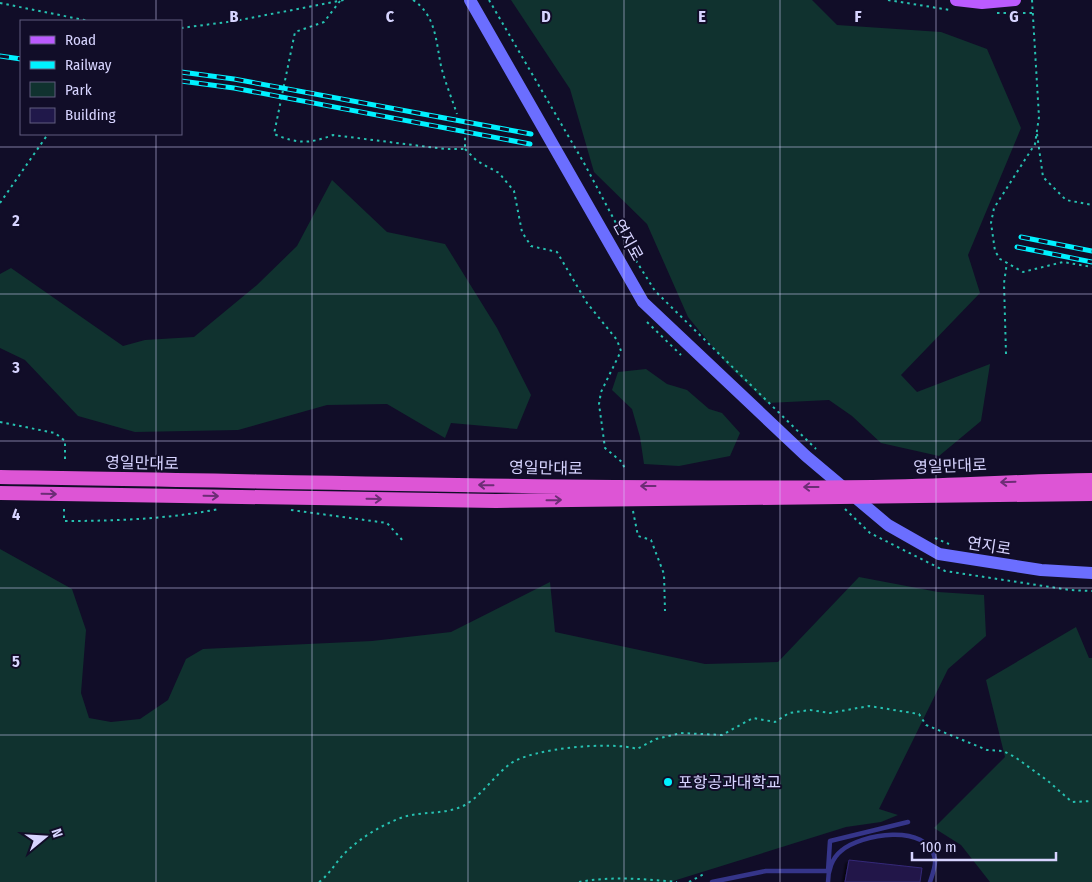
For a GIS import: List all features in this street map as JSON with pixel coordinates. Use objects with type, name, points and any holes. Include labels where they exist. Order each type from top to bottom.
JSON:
[{"type":"highway","points":[[1030,481],[1092,473]]},
{"type":"highway","name":"영일만대로","points":[[0,477],[284,483],[874,487],[1092,480]]},
{"type":"highway","name":"영일만대로","points":[[0,493],[496,501],[1092,494]]},
{"type":"highway","points":[[1022,495],[1092,500]]},
{"type":"main road","name":"연지로","points":[[470,0],[644,302],[811,453],[888,526],[939,554],[1041,570],[1092,573]]},
{"type":"main road","points":[[956,0],[982,3],[1015,0]]},
{"type":"lane","points":[[828,882],[830,841],[908,822]]},
{"type":"lane","points":[[828,871],[840,851],[854,843],[890,835],[910,834],[921,838],[935,860],[930,882]]},
{"type":"lane","points":[[712,882],[724,881],[766,870],[828,871]]},
{"type":"path","points":[[182,28],[235,21],[344,0]]},
{"type":"path","points":[[413,0],[421,5],[432,22],[442,67],[458,114]]},
{"type":"path","points":[[489,0],[517,45],[635,259],[655,291],[811,453]]},
{"type":"path","points":[[1032,0],[1039,117],[1035,144],[994,208],[991,223],[995,251],[1006,262],[1023,272],[1063,262],[1092,267]]},
{"type":"path","points":[[340,1],[324,22],[295,32],[274,134],[296,143],[319,140],[333,135],[445,149],[465,149]]},
{"type":"path","points":[[0,3],[84,20]]},
{"type":"path","points":[[1037,129],[1043,177],[1066,200],[1092,205]]},
{"type":"path","points":[[0,203],[47,135]]},
{"type":"path","points":[[465,135],[465,149],[477,161],[499,173],[514,190],[522,232],[531,246],[557,252],[588,303],[617,340],[621,351],[601,392],[599,404],[605,448],[623,463],[625,471]]},
{"type":"path","points":[[1006,262],[1004,284],[1006,354]]},
{"type":"path","points":[[0,422],[54,432],[65,441],[65,462]]},
{"type":"path","points":[[632,503],[638,536],[651,540],[664,574],[665,611]]},
{"type":"path","points":[[64,509],[64,521],[173,517],[222,508]]},
{"type":"path","points":[[288,510],[387,523],[404,542]]},
{"type":"path","points":[[932,537],[956,547]]},
{"type":"path","points":[[319,882],[329,875],[342,855],[366,834],[400,818],[455,809],[466,804],[509,764],[529,754],[597,747],[626,746],[636,749],[650,741],[672,734],[722,735],[747,719],[753,718],[775,722],[788,713],[804,711],[830,712],[870,706],[919,714],[926,725],[986,750],[1003,751],[1015,757],[1048,781],[1072,802],[1092,801]]},
{"type":"path","points":[[689,882],[704,874]]},
{"type":"path","points":[[579,882],[595,879],[648,879],[677,882]]},
{"type":"green space","points":[[511,0],[812,0],[837,25],[941,32],[987,49],[1021,128],[968,255],[980,293],[901,375],[917,392],[990,364],[981,421],[939,456],[881,443],[852,416],[829,400],[767,403],[726,363],[688,317],[647,224],[594,172],[570,89]]},
{"type":"green space","points":[[332,180],[387,232],[445,244],[497,328],[531,395],[517,429],[451,423],[445,438],[387,404],[327,405],[238,430],[135,432],[78,416],[25,360],[0,348],[0,274],[11,268],[123,346],[145,340],[194,337],[257,285],[297,246]]},
{"type":"green space","points":[[646,369],[667,384],[687,390],[709,409],[722,413],[740,433],[730,456],[679,466],[644,464],[640,437],[632,409],[612,390],[618,372]]},
{"type":"green space","points":[[0,549],[72,589],[86,630],[81,693],[89,718],[111,722],[140,719],[168,700],[186,659],[203,649],[372,641],[451,632],[550,582],[555,632],[705,664],[778,662],[859,577],[938,592],[984,595],[986,636],[948,669],[879,809],[898,815],[881,822],[846,827],[670,882],[0,882]]},
{"type":"green space","points":[[1076,627],[1089,658],[1092,658],[1092,882],[990,882],[961,845],[934,828],[1005,757],[986,680]]},
{"type":"building","points":[[849,860],[922,868],[920,882],[845,882]]},
{"type":"railway","points":[[0,56],[20,59]]},
{"type":"railway","points":[[182,72],[234,79],[531,134]]},
{"type":"railway","points":[[182,81],[234,88],[530,144]]},
{"type":"railway","points":[[1021,237],[1092,251]]},
{"type":"railway","points":[[1017,247],[1092,262]]},
{"type":"place","name":"포항공과대학교","points":[[668,782]]}]
